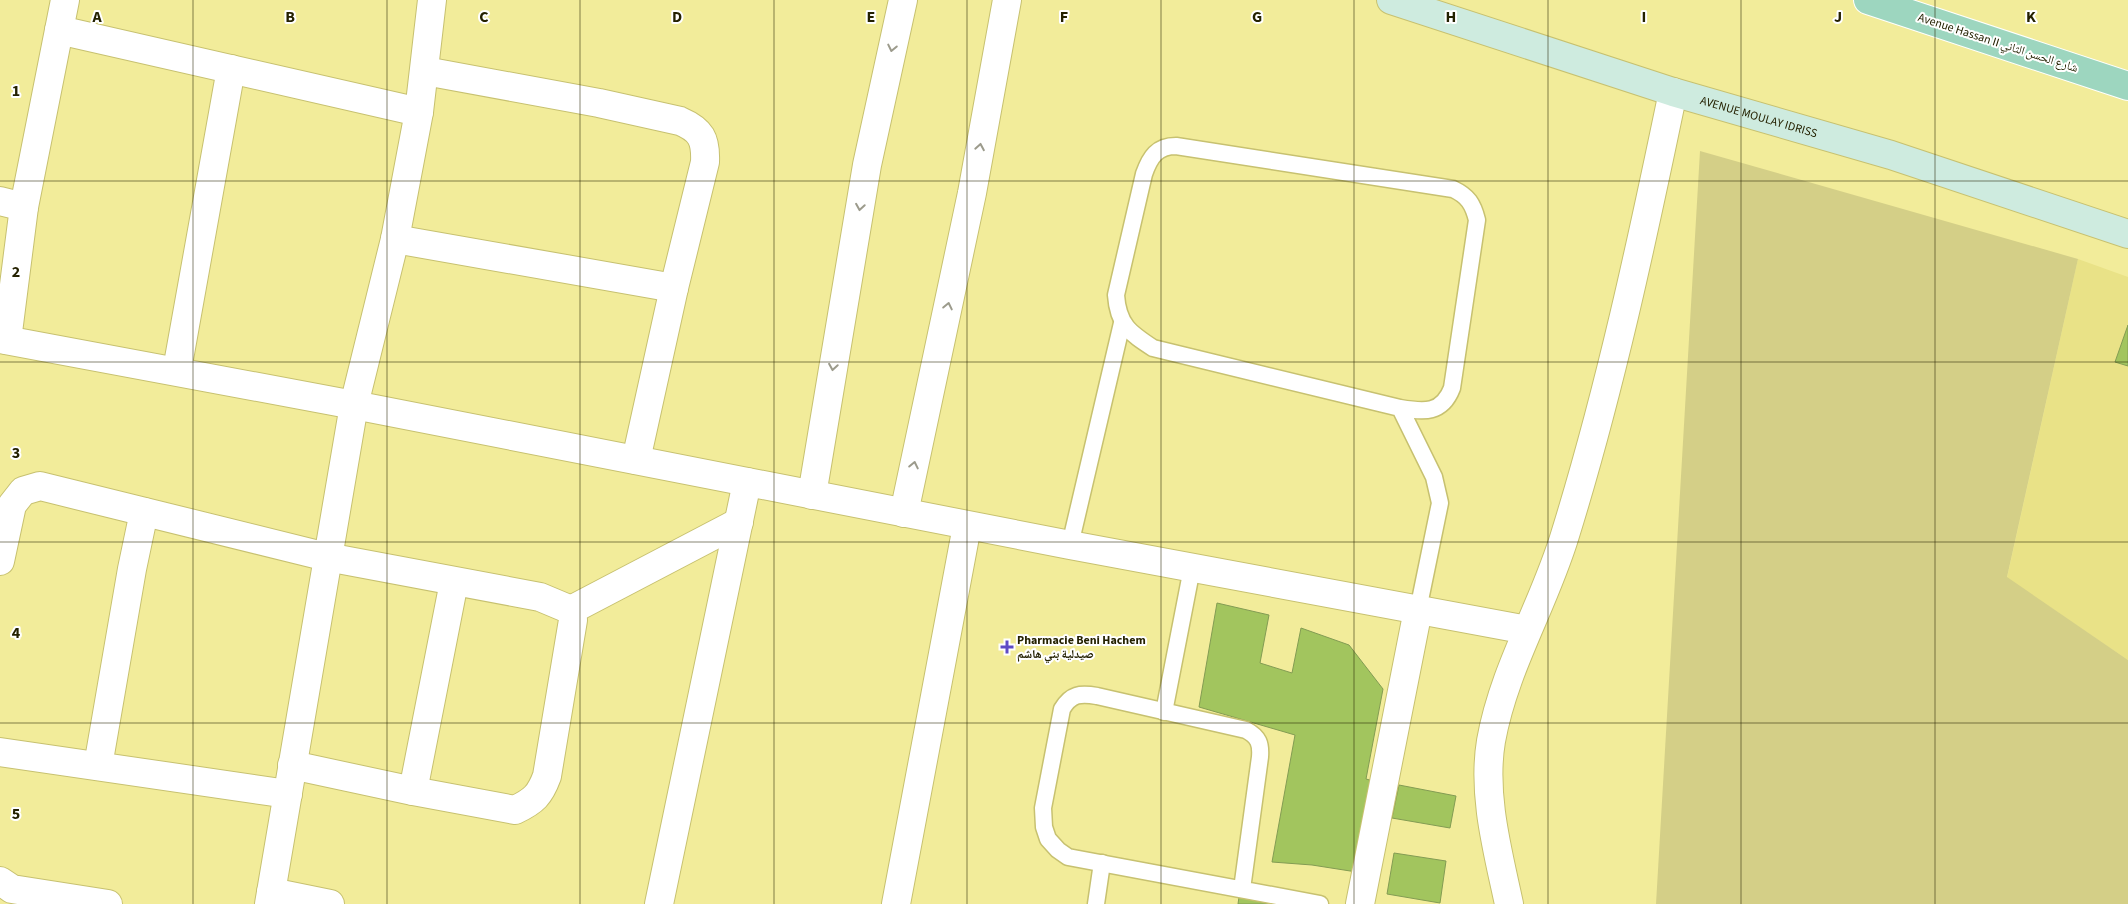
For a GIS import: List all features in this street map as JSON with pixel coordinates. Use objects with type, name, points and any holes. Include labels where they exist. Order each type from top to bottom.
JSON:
[{"type":"main road","name":"Avenue Hassan II شارع الحسن الثاني","points":[[1868,0],[2128,86]]},
{"type":"street","points":[[65,0],[59,30],[12,204],[4,340],[177,370],[968,526],[1527,630]]},
{"type":"street","points":[[330,904],[270,898],[354,404],[395,239],[419,112],[432,0]]},
{"type":"street","points":[[812,495],[867,164],[902,0]]},
{"type":"street","points":[[904,513],[972,193],[1007,0]]},
{"type":"street","name":"AVENUE MOULAY IDRISS","points":[[1391,0],[1672,92],[1891,155],[2128,234]]},
{"type":"street","points":[[59,30],[419,112]]},
{"type":"street","points":[[177,370],[231,69]]},
{"type":"street","points":[[424,71],[598,103],[680,121],[692,126],[702,136],[706,148],[705,162],[674,288],[636,460]]},
{"type":"street","points":[[1509,904],[1495,840],[1488,782],[1491,742],[1506,685],[1559,553],[1599,417],[1645,225],[1672,92]]},
{"type":"street","points":[[395,239],[674,288]]},
{"type":"street","points":[[659,904],[747,482]]},
{"type":"street","points":[[0,561],[12,504],[23,491],[40,486],[327,557],[540,597],[571,610]]},
{"type":"street","points":[[98,766],[132,569],[144,512]]},
{"type":"street","points":[[571,610],[738,522]]},
{"type":"street","points":[[896,904],[968,526]]},
{"type":"street","points":[[413,792],[454,582]]},
{"type":"street","points":[[292,765],[413,792],[516,810],[529,803],[542,792],[547,776],[571,629],[571,610]]},
{"type":"street","points":[[1360,904],[1418,610]]},
{"type":"street","points":[[0,752],[288,794]]},
{"type":"street","points":[[0,881],[12,889],[108,904]]},
{"type":"lane","points":[[1165,146],[1176,146],[1264,158],[1453,188],[1464,194],[1470,201],[1478,220],[1452,388],[1448,399],[1438,407],[1417,411],[1400,408],[1153,348],[1133,336],[1122,323],[1117,308],[1116,295],[1144,174],[1149,160],[1156,151],[1165,146]]},
{"type":"lane","points":[[1070,545],[1122,323]]},
{"type":"lane","points":[[1400,408],[1434,477],[1440,503],[1418,610]]},
{"type":"lane","points":[[1164,712],[1192,568]]},
{"type":"lane","points":[[1242,889],[1260,757],[1258,740],[1254,734],[1246,730],[1084,694],[1074,695],[1068,700],[1062,709],[1043,808],[1044,827],[1048,839],[1058,850],[1068,857],[1320,904]]},
{"type":"lane","points":[[1096,904],[1102,863]]},
{"type":"shaded area","points":[[1700,151],[2078,259],[2007,577],[2128,660],[2128,904],[1656,904]]},
{"type":"shaded area","points":[[2078,259],[2128,277],[2128,660],[2007,578]]},
{"type":"building","points":[[2128,325],[2128,366],[2115,362]]},
{"type":"building","points":[[1217,603],[1269,615],[1260,663],[1292,673],[1301,628],[1349,645],[1383,689],[1366,779],[1377,782],[1363,873],[1312,865],[1272,862],[1295,735],[1199,707]]},
{"type":"building","points":[[1399,785],[1456,796],[1450,828],[1392,818]]},
{"type":"building","points":[[1394,853],[1446,861],[1440,903],[1387,894]]},
{"type":"building","points":[[1239,897],[1270,904],[1238,904]]},
{"type":"place","name":"Pharmacie Beni Hachem صيدلية بني هاشم","points":[[1007,647]]}]
